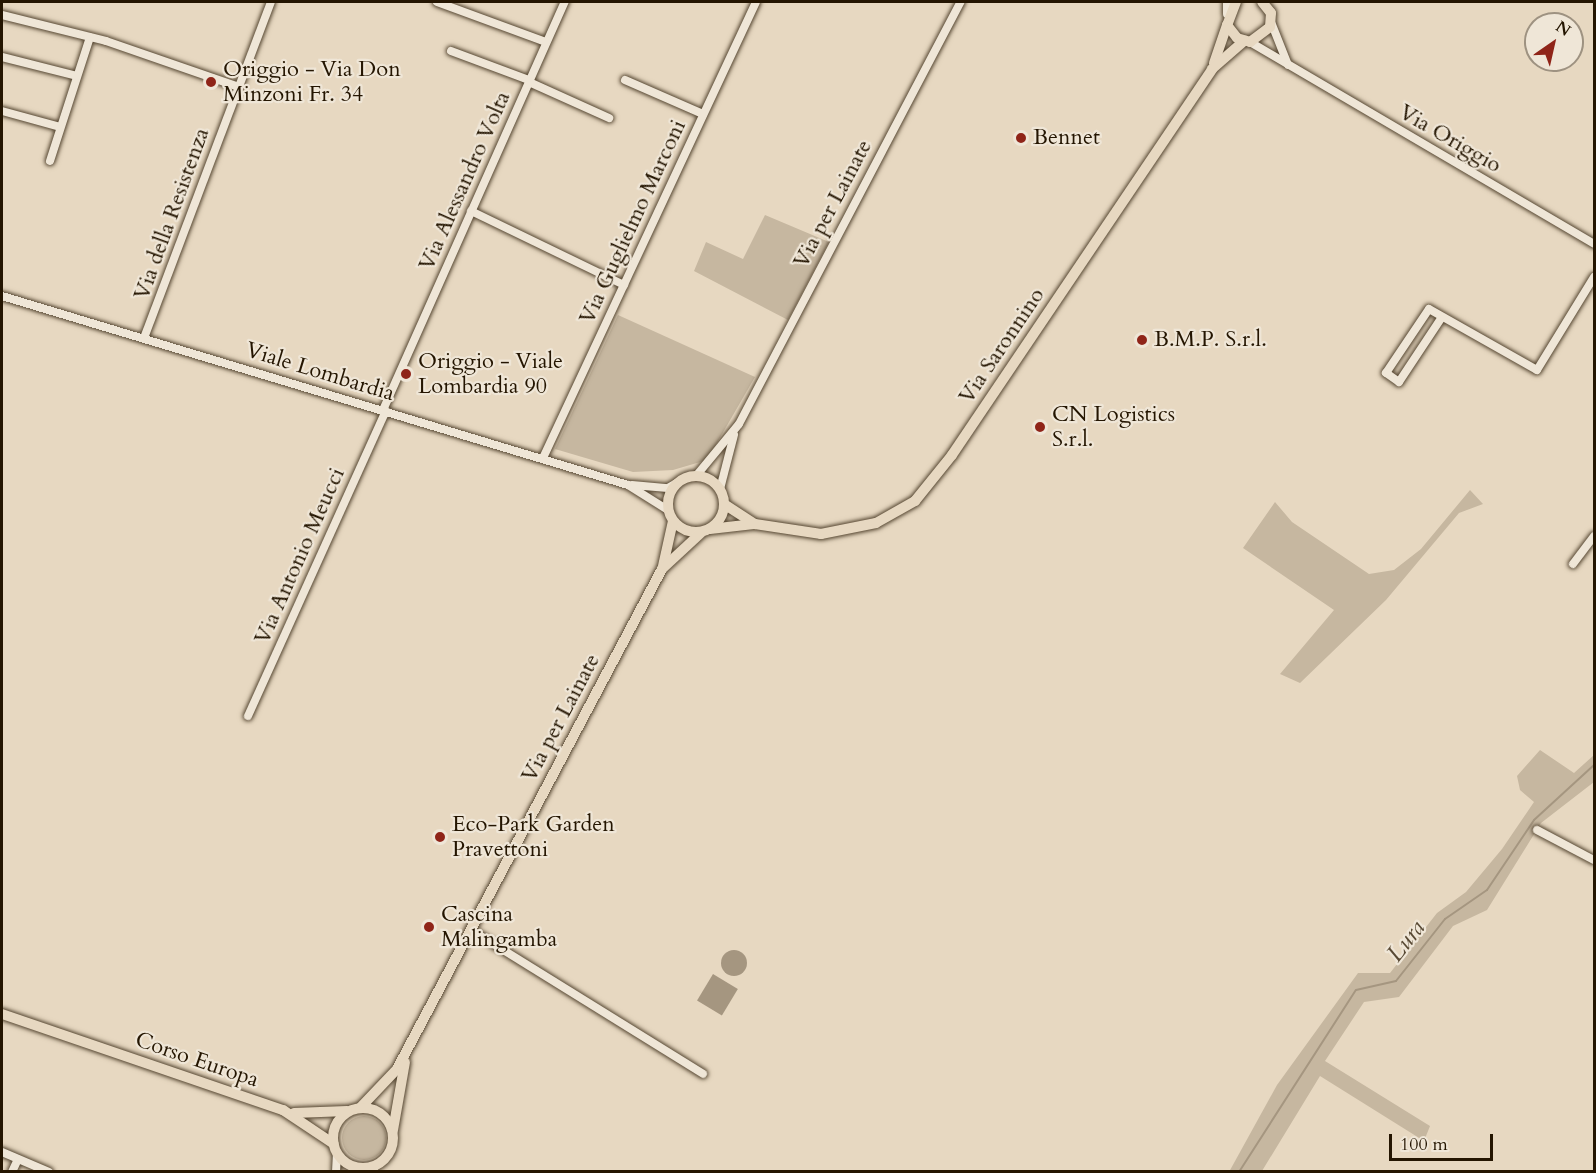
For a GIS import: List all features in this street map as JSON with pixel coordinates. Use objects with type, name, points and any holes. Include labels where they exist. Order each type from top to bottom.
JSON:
[{"type":"main road","name":"Via Saronnino","points":[[705,530],[754,524],[795,533],[851,531],[899,513],[928,488],[1212,69],[1227,20],[1236,2]]},
{"type":"main road","points":[[1265,3],[1271,22]]},
{"type":"main road","points":[[1227,20],[1247,41]]},
{"type":"main road","name":"Via Saronnino","points":[[1212,69],[1247,41],[1262,38],[1271,22]]},
{"type":"main road","points":[[696,476],[720,489],[724,504],[720,519],[705,530],[686,531],[670,515],[670,493],[682,480],[696,476]]},
{"type":"main road","name":"Via Saronnino","points":[[724,504],[754,524]]},
{"type":"main road","name":"Via per Lainate","points":[[411,1045],[662,569],[670,515]]},
{"type":"main road","name":"Via per Lainate","points":[[662,569],[705,530]]},
{"type":"main road","name":"Corso Europa","points":[[2,1014],[283,1110],[336,1148]]},
{"type":"main road","name":"Corso Europa","points":[[2,1020],[99,1048]]},
{"type":"main road","points":[[411,1045],[390,1151],[374,1168],[350,1165],[336,1148],[336,1124],[388,1083],[411,1045]]},
{"type":"main road","points":[[355,1109],[384,1116],[393,1131]]},
{"type":"main road","name":"Corso Europa","points":[[283,1110],[355,1109]]},
{"type":"street","name":"Via della Resistenza","points":[[144,338],[271,2]]},
{"type":"street","points":[[437,2],[546,42]]},
{"type":"street","name":"Via Alessandro Volta","points":[[385,410],[398,375],[565,2]]},
{"type":"street","points":[[744,2],[755,4]]},
{"type":"street","name":"Via per Lainate","points":[[720,489],[739,424],[961,2]]},
{"type":"street","points":[[1227,2],[1227,20]]},
{"type":"street","name":"Via Guglielmo Marconi","points":[[543,458],[755,4]]},
{"type":"street","points":[[2,15],[90,37],[239,87]]},
{"type":"street","points":[[1271,22],[1288,66]]},
{"type":"street","points":[[50,161],[90,37]]},
{"type":"street","name":"Via Origgio","points":[[1247,41],[1593,240]]},
{"type":"street","points":[[450,51],[529,81],[609,118]]},
{"type":"street","points":[[2,57],[77,76]]},
{"type":"street","points":[[625,80],[703,114]]},
{"type":"street","points":[[2,111],[60,127]]},
{"type":"street","points":[[471,211],[624,285]]},
{"type":"street","points":[[1442,317],[1399,382],[1386,373],[1429,309],[1537,370],[1594,277]]},
{"type":"street","name":"Viale Lombardia","points":[[2,296],[628,485],[668,488],[682,480]]},
{"type":"street","name":"Via Antonio Meucci","points":[[248,716],[385,410]]},
{"type":"street","name":"Via per Lainate","points":[[696,476],[739,424]]},
{"type":"street","name":"Viale Lombardia","points":[[628,485],[670,515]]},
{"type":"street","points":[[1572,564],[1594,536]]},
{"type":"street","points":[[1537,830],[1594,860]]},
{"type":"street","points":[[471,930],[703,1074]]},
{"type":"street","points":[[336,1148],[336,1172]]},
{"type":"street","points":[[2,1152],[49,1172]]},
{"type":"street","points":[[12,1172],[18,1159]]},
{"type":"shaded area","points":[[765,215],[829,242],[788,320],[694,271],[706,242],[743,259]]},
{"type":"shaded area","points":[[618,315],[755,377],[707,460],[673,470],[633,472],[555,449]]},
{"type":"shaded area","points":[[1470,490],[1483,504],[1459,513],[1386,600],[1300,683],[1280,674],[1334,610],[1243,548],[1275,502],[1292,522],[1369,574],[1394,570],[1421,549]]},
{"type":"shaded area","points":[[1540,750],[1574,773],[1594,755],[1594,782],[1541,823],[1487,910],[1453,926],[1399,997],[1364,1002],[1325,1061],[1430,1126],[1424,1141],[1320,1076],[1262,1171],[1229,1172],[1277,1085],[1358,973],[1390,973],[1437,913],[1466,892],[1502,849],[1534,802],[1520,790],[1517,776]]},
{"type":"shaded area","points":[[734,950],[743,954],[747,963],[743,972],[734,976],[725,972],[721,963],[725,954]]},
{"type":"shaded area","points":[[713,974],[738,989],[722,1016],[697,1001]]},
{"type":"shaded area","points":[[364,1116],[373,1117],[380,1122],[385,1129],[385,1147],[380,1154],[373,1159],[364,1160],[355,1159],[348,1154],[343,1147],[342,1138],[343,1129],[348,1122],[355,1117]]},
{"type":"waterway","name":"Lura","points":[[1239,1172],[1356,990],[1396,981],[1445,919],[1487,890],[1534,820],[1594,765]]},
{"type":"place","name":"Origgio - Via Don Minzoni Fr. 34","points":[[211,82]]},
{"type":"place","name":"Bennet","points":[[1021,138]]},
{"type":"place","name":"B.M.P. S.r.l.","points":[[1142,340]]},
{"type":"place","name":"Origgio - Viale Lombardia 90","points":[[406,374]]},
{"type":"place","name":"CN Logistics S.r.l.","points":[[1040,427]]},
{"type":"place","name":"Eco-Park Garden Pravettoni","points":[[440,837]]},
{"type":"place","name":"Cascina Malingamba","points":[[429,927]]}]
